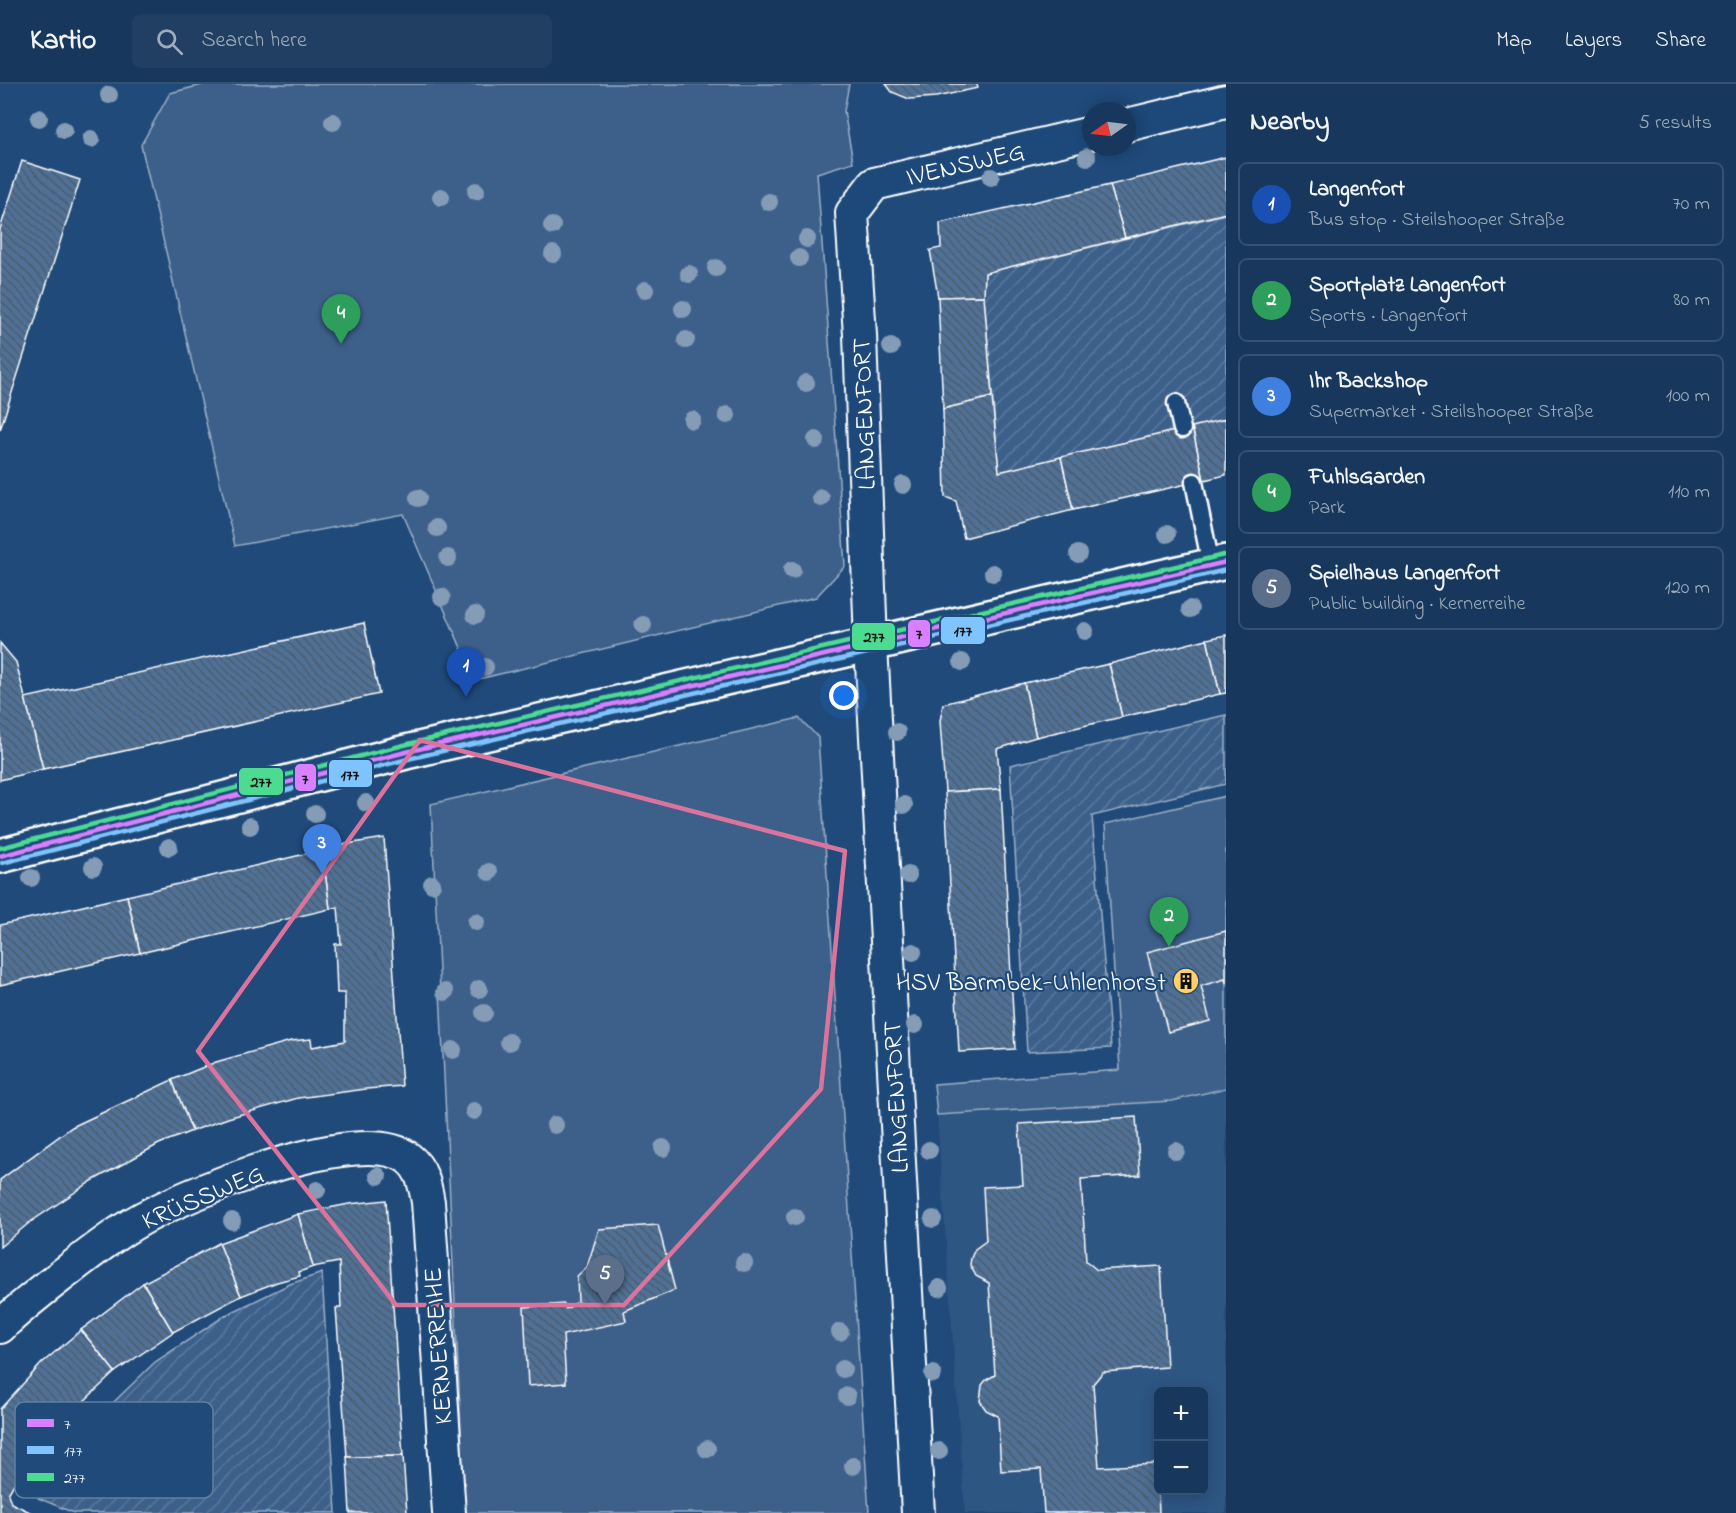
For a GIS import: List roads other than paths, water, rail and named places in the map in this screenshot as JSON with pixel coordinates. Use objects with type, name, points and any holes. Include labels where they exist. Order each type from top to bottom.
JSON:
[{"type":"street","points":[[1136,122],[1226,101]]},
{"type":"street","name":"IVENSWEG","points":[[852,213],[874,184],[1082,135]]},
{"type":"street","name":"LANGENFORT","points":[[852,213],[861,335],[871,645],[918,1513]]},
{"type":"street","points":[[0,856],[406,752],[1219,563]]},
{"type":"street","name":"KRÜSSWEG","points":[[0,1327],[46,1287],[122,1231],[152,1213],[255,1172],[301,1158],[351,1149],[378,1148],[393,1150],[408,1158],[424,1180]]},
{"type":"street","name":"KERNERREIHE","points":[[424,1180],[429,1214],[448,1513]]},
{"type":"lane","points":[[1176,403],[1182,429]]},
{"type":"lane","points":[[1194,482],[1219,563]]},
{"type":"place","name":"FuhlsGarden","points":[[341,344]]},
{"type":"place","name":"Langenfort","points":[[466,697]]},
{"type":"place","name":"Ihr Backshop","points":[[322,874]]},
{"type":"place","name":"Sportplatz Langenfort","points":[[1169,947]]},
{"type":"place","name":"HSV Barmbek-Uhlenhorst","points":[[1186,981]]},
{"type":"place","name":"Spielhaus Langenfort","points":[[605,1305]]}]
